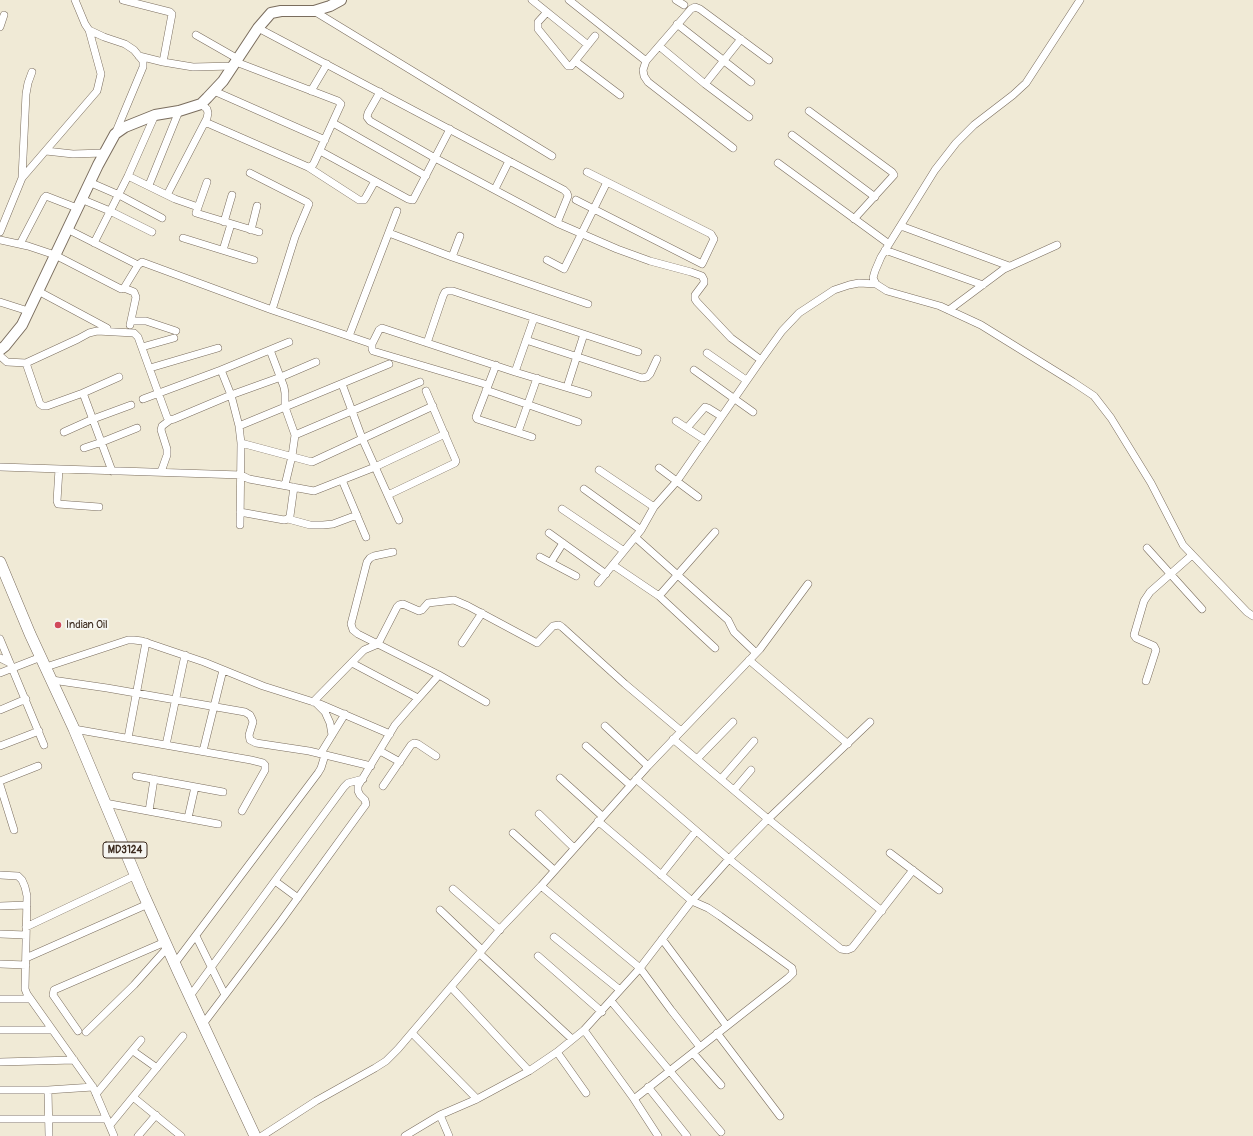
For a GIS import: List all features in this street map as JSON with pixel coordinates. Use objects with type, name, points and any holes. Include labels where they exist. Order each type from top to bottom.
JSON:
[{"type":"main road","points":[[0,350],[22,325],[89,182],[115,134],[124,127],[155,115],[179,111],[200,104],[214,91],[268,16],[275,12],[281,11],[314,11],[342,0]]},
{"type":"main road","name":"MD3124","points":[[0,562],[74,729],[166,945],[255,1136]]},
{"type":"street","points":[[22,178],[97,91],[101,74],[89,30],[75,0]]},
{"type":"street","points":[[123,0],[170,12],[172,14],[163,62]]},
{"type":"street","points":[[532,0],[588,45]]},
{"type":"street","points":[[570,0],[646,61]]},
{"type":"street","points":[[676,0],[684,5]]},
{"type":"street","points":[[876,284],[873,278],[874,271],[887,247],[935,170],[956,143],[974,125],[1026,83],[1080,0]]},
{"type":"street","points":[[733,148],[648,82],[644,76],[646,61],[677,24],[691,9],[695,7],[700,9],[769,60]]},
{"type":"street","points":[[314,11],[552,156]]},
{"type":"street","points":[[547,12],[538,22],[538,29],[566,64],[570,66],[595,36]]},
{"type":"street","points":[[0,27],[4,15]]},
{"type":"street","points":[[677,24],[751,82]]},
{"type":"street","points":[[258,28],[450,129],[567,193],[567,201],[557,223]]},
{"type":"street","points":[[89,30],[125,44],[134,50],[143,61],[143,67],[115,134]]},
{"type":"street","points":[[196,35],[236,62],[338,101],[341,104],[314,163],[312,166],[308,167]]},
{"type":"street","points":[[705,84],[741,39]]},
{"type":"street","points":[[658,46],[748,117]]},
{"type":"street","points":[[139,56],[193,67],[236,62]]},
{"type":"street","points":[[575,61],[620,96]]},
{"type":"street","points":[[311,91],[327,64]]},
{"type":"street","points":[[0,232],[22,178],[26,94],[32,72]]},
{"type":"street","points":[[214,91],[325,140]]},
{"type":"street","points":[[380,92],[368,113],[367,117],[370,121],[557,223],[650,261],[702,276],[704,283],[695,295],[697,302],[731,338],[761,360]]},
{"type":"street","points":[[167,195],[205,122],[208,113],[207,109],[200,104]]},
{"type":"street","points":[[149,185],[179,111]]},
{"type":"street","points":[[808,111],[892,172],[894,175],[854,219]]},
{"type":"street","points":[[94,243],[119,195],[155,115]]},
{"type":"street","points":[[205,122],[308,167],[359,200],[364,200],[375,181]]},
{"type":"street","points":[[333,123],[426,176]]},
{"type":"street","points":[[320,151],[408,199],[413,200],[450,129]]},
{"type":"street","points":[[792,135],[875,196]]},
{"type":"street","points":[[46,151],[73,154],[104,153]]},
{"type":"street","points":[[494,189],[509,161]]},
{"type":"street","points":[[778,164],[854,219],[887,247],[983,285]]},
{"type":"street","points":[[576,200],[700,263],[703,263],[713,241],[713,236],[711,234],[587,172]]},
{"type":"street","points":[[250,173],[309,204],[295,237],[272,310]]},
{"type":"street","points":[[128,176],[175,199],[198,207]]},
{"type":"street","points":[[89,182],[119,195],[162,218]]},
{"type":"street","points":[[207,182],[196,213],[259,232]]},
{"type":"street","points":[[547,260],[564,269],[607,182]]},
{"type":"street","points":[[223,250],[232,195]]},
{"type":"street","points":[[20,244],[46,196],[110,211],[152,232]]},
{"type":"street","points":[[250,230],[257,206]]},
{"type":"street","points":[[350,336],[397,212]]},
{"type":"street","points":[[901,226],[1009,266]]},
{"type":"street","points":[[67,229],[138,266]]},
{"type":"street","points":[[389,233],[452,257],[588,304]]},
{"type":"street","points":[[452,257],[460,236]]},
{"type":"street","points":[[183,238],[254,260]]},
{"type":"street","points":[[0,240],[20,244],[55,255],[121,289],[124,288],[134,292],[136,297],[130,323],[146,322],[175,334],[142,347]]},
{"type":"street","points":[[949,310],[1009,266],[1057,245]]},
{"type":"street","points":[[124,288],[142,262],[272,310],[372,344]]},
{"type":"street","points":[[598,583],[641,530],[654,507],[677,481],[746,380],[782,331],[799,312],[805,308],[834,290],[859,283],[876,284],[887,291],[940,306],[981,325],[1094,396],[1103,406],[1129,446],[1151,483],[1183,545],[1247,612],[1253,616]]},
{"type":"street","points":[[38,291],[108,328]]},
{"type":"street","points":[[427,343],[443,296],[445,292],[453,291],[638,352]]},
{"type":"street","points":[[0,302],[28,311]]},
{"type":"street","points":[[515,372],[534,318]]},
{"type":"street","points":[[578,422],[528,405],[487,388],[373,351],[372,344],[380,328],[588,394]]},
{"type":"street","points":[[0,356],[7,362],[26,363],[89,333],[97,331],[134,333],[138,337],[167,416],[170,420]]},
{"type":"street","points":[[567,387],[578,357],[584,334]]},
{"type":"street","points":[[526,340],[642,378],[647,377],[650,374],[657,359]]},
{"type":"street","points":[[143,399],[221,370],[289,342]]},
{"type":"street","points":[[150,368],[218,348]]},
{"type":"street","points":[[270,350],[281,377],[285,393],[284,407],[295,435],[285,485]]},
{"type":"street","points":[[706,353],[746,380]]},
{"type":"street","points":[[161,472],[167,456],[161,430],[162,426],[170,420],[174,420],[231,395],[281,377],[316,362]]},
{"type":"street","points":[[26,363],[40,404],[43,406],[47,406],[84,393],[119,377]]},
{"type":"street","points":[[239,426],[389,364]]},
{"type":"street","points":[[496,365],[476,416],[477,419],[532,437]]},
{"type":"street","points":[[221,370],[231,395],[239,426],[241,444],[240,525]]},
{"type":"street","points":[[694,370],[753,412]]},
{"type":"street","points":[[518,432],[537,378]]},
{"type":"street","points":[[295,435],[420,382]]},
{"type":"street","points":[[342,384],[362,438],[398,520]]},
{"type":"street","points":[[388,495],[455,463],[456,461],[426,391]]},
{"type":"street","points":[[84,393],[112,471]]},
{"type":"street","points":[[64,432],[93,419],[131,405]]},
{"type":"street","points":[[241,444],[312,462],[433,406]]},
{"type":"street","points":[[688,428],[704,407],[721,416]]},
{"type":"street","points":[[676,421],[705,440]]},
{"type":"street","points":[[84,448],[138,428]]},
{"type":"street","points":[[0,467],[241,475],[249,480],[314,491],[375,467],[445,434]]},
{"type":"street","points":[[659,468],[698,497]]},
{"type":"street","points":[[59,469],[58,504],[99,507]]},
{"type":"street","points":[[599,470],[654,507]]},
{"type":"street","points":[[342,480],[366,537]]},
{"type":"street","points":[[288,519],[290,516],[294,487]]},
{"type":"street","points":[[584,489],[641,530]]},
{"type":"street","points":[[562,509],[624,551]]},
{"type":"street","points":[[240,512],[323,526],[333,524],[356,515]]},
{"type":"street","points":[[658,596],[715,532]]},
{"type":"street","points":[[548,533],[606,574]]},
{"type":"street","points":[[636,536],[728,620],[734,632],[756,653]]},
{"type":"street","points":[[551,562],[563,543]]},
{"type":"street","points":[[1148,548],[1202,609]]},
{"type":"street","points":[[393,552],[374,556],[367,562],[351,624],[353,630],[358,634],[440,675],[486,702]]},
{"type":"street","points":[[1146,681],[1156,650],[1154,646],[1136,638],[1134,632],[1150,592],[1192,555]]},
{"type":"street","points":[[540,557],[576,576]]},
{"type":"street","points":[[613,565],[658,596],[715,648]]},
{"type":"street","points":[[262,1136],[316,1100],[386,1061],[412,1034],[500,930],[630,785],[756,653],[808,584]]},
{"type":"street","points":[[315,703],[364,650],[378,644],[399,605],[403,604],[419,611],[422,610],[428,603],[454,600],[482,613],[537,644],[553,626],[559,625],[624,684],[681,731]]},
{"type":"street","points":[[462,643],[482,613]]},
{"type":"street","points":[[0,639],[44,744]]},
{"type":"street","points":[[0,673],[11,665],[43,662],[128,640],[134,640],[146,642],[185,655],[263,686],[345,714],[390,734]]},
{"type":"street","points":[[128,738],[146,642]]},
{"type":"street","points":[[166,745],[185,655]]},
{"type":"street","points":[[0,658],[11,665]]},
{"type":"street","points":[[749,660],[848,744]]},
{"type":"street","points":[[352,662],[418,698]]},
{"type":"street","points":[[203,751],[223,670]]},
{"type":"street","points":[[203,1024],[298,898],[364,807],[366,804],[365,800],[358,791],[358,786],[402,716],[440,675]]},
{"type":"street","points":[[52,680],[245,712],[250,715],[253,722],[249,736],[250,740],[256,743],[294,748],[371,766]]},
{"type":"street","points":[[0,710],[26,699]]},
{"type":"street","points":[[315,703],[325,712],[330,723],[332,735]]},
{"type":"street","points":[[175,963],[318,773],[321,768],[323,754],[332,735],[345,714]]},
{"type":"street","points":[[697,759],[733,722]]},
{"type":"street","points":[[404,1136],[440,1115],[476,1099],[529,1071],[557,1052],[584,1030],[602,1012],[640,968],[692,901],[729,859],[768,819],[870,722]]},
{"type":"street","points":[[605,726],[648,766]]},
{"type":"street","points":[[74,729],[263,763],[265,765],[265,770],[242,811]]},
{"type":"street","points":[[0,746],[39,731]]},
{"type":"street","points":[[673,739],[768,819],[882,911]]},
{"type":"street","points":[[721,779],[754,741]]},
{"type":"street","points":[[383,786],[411,745],[414,743],[436,756]]},
{"type":"street","points":[[586,746],[630,785]]},
{"type":"street","points":[[380,751],[400,762]]},
{"type":"street","points":[[0,781],[38,766]]},
{"type":"street","points":[[734,790],[751,770]]},
{"type":"street","points":[[136,776],[223,792]]},
{"type":"street","points":[[560,778],[600,819],[661,875],[692,901],[708,908],[720,916],[792,968],[793,973],[788,978],[726,1025],[718,1033],[634,1099]]},
{"type":"street","points":[[149,811],[154,779]]},
{"type":"street","points":[[190,996],[344,787],[348,783],[363,779]]},
{"type":"street","points":[[636,779],[729,859],[841,949],[846,950],[852,948],[913,870]]},
{"type":"street","points":[[0,785],[14,830]]},
{"type":"street","points":[[188,818],[195,787]]},
{"type":"street","points":[[105,803],[218,824]]},
{"type":"street","points":[[539,814],[574,848]]},
{"type":"street","points":[[661,875],[696,831]]},
{"type":"street","points":[[513,833],[554,870]]},
{"type":"street","points":[[890,853],[939,890]]},
{"type":"street","points":[[0,875],[18,876],[26,887],[26,989],[30,999],[93,1087],[114,1136]]},
{"type":"street","points":[[26,927],[136,875]]},
{"type":"street","points":[[275,880],[298,898]]},
{"type":"street","points":[[541,886],[640,968],[700,1047]]},
{"type":"street","points":[[453,889],[500,930]]},
{"type":"street","points":[[0,964],[26,962],[148,904]]},
{"type":"street","points":[[0,906],[26,905]]},
{"type":"street","points":[[440,910],[481,952],[572,1039]]},
{"type":"street","points":[[0,934],[26,935]]},
{"type":"street","points":[[196,936],[225,995]]},
{"type":"street","points":[[554,937],[620,990]]},
{"type":"street","points":[[662,939],[726,1025]]},
{"type":"street","points":[[78,1031],[53,995],[54,990],[166,945]]},
{"type":"street","points":[[86,1032],[134,985],[166,945]]},
{"type":"street","points":[[538,956],[602,1012]]},
{"type":"street","points":[[451,987],[529,1071]]},
{"type":"street","points":[[0,998],[30,999]]},
{"type":"street","points":[[611,1001],[721,1132]]},
{"type":"street","points":[[0,1030],[52,1030]]},
{"type":"street","points":[[584,1030],[634,1099],[658,1136]]},
{"type":"street","points":[[718,1033],[780,1116]]},
{"type":"street","points":[[412,1034],[476,1099]]},
{"type":"street","points":[[0,1119],[49,1119],[109,1122],[133,1097],[183,1036]]},
{"type":"street","points":[[96,1094],[141,1040]]},
{"type":"street","points":[[132,1051],[157,1068]]},
{"type":"street","points":[[557,1052],[586,1093]]},
{"type":"street","points":[[693,1053],[721,1085]]},
{"type":"street","points":[[0,1062],[74,1060]]},
{"type":"street","points":[[0,1090],[48,1090],[93,1087]]},
{"type":"street","points":[[648,1087],[687,1136]]},
{"type":"street","points":[[48,1090],[49,1136]]},
{"type":"street","points":[[133,1097],[178,1135]]},
{"type":"street","points":[[138,1136],[156,1115]]},
{"type":"street","points":[[440,1115],[449,1136]]},
{"type":"place","name":"Indian Oil","points":[[58,625]]}]
